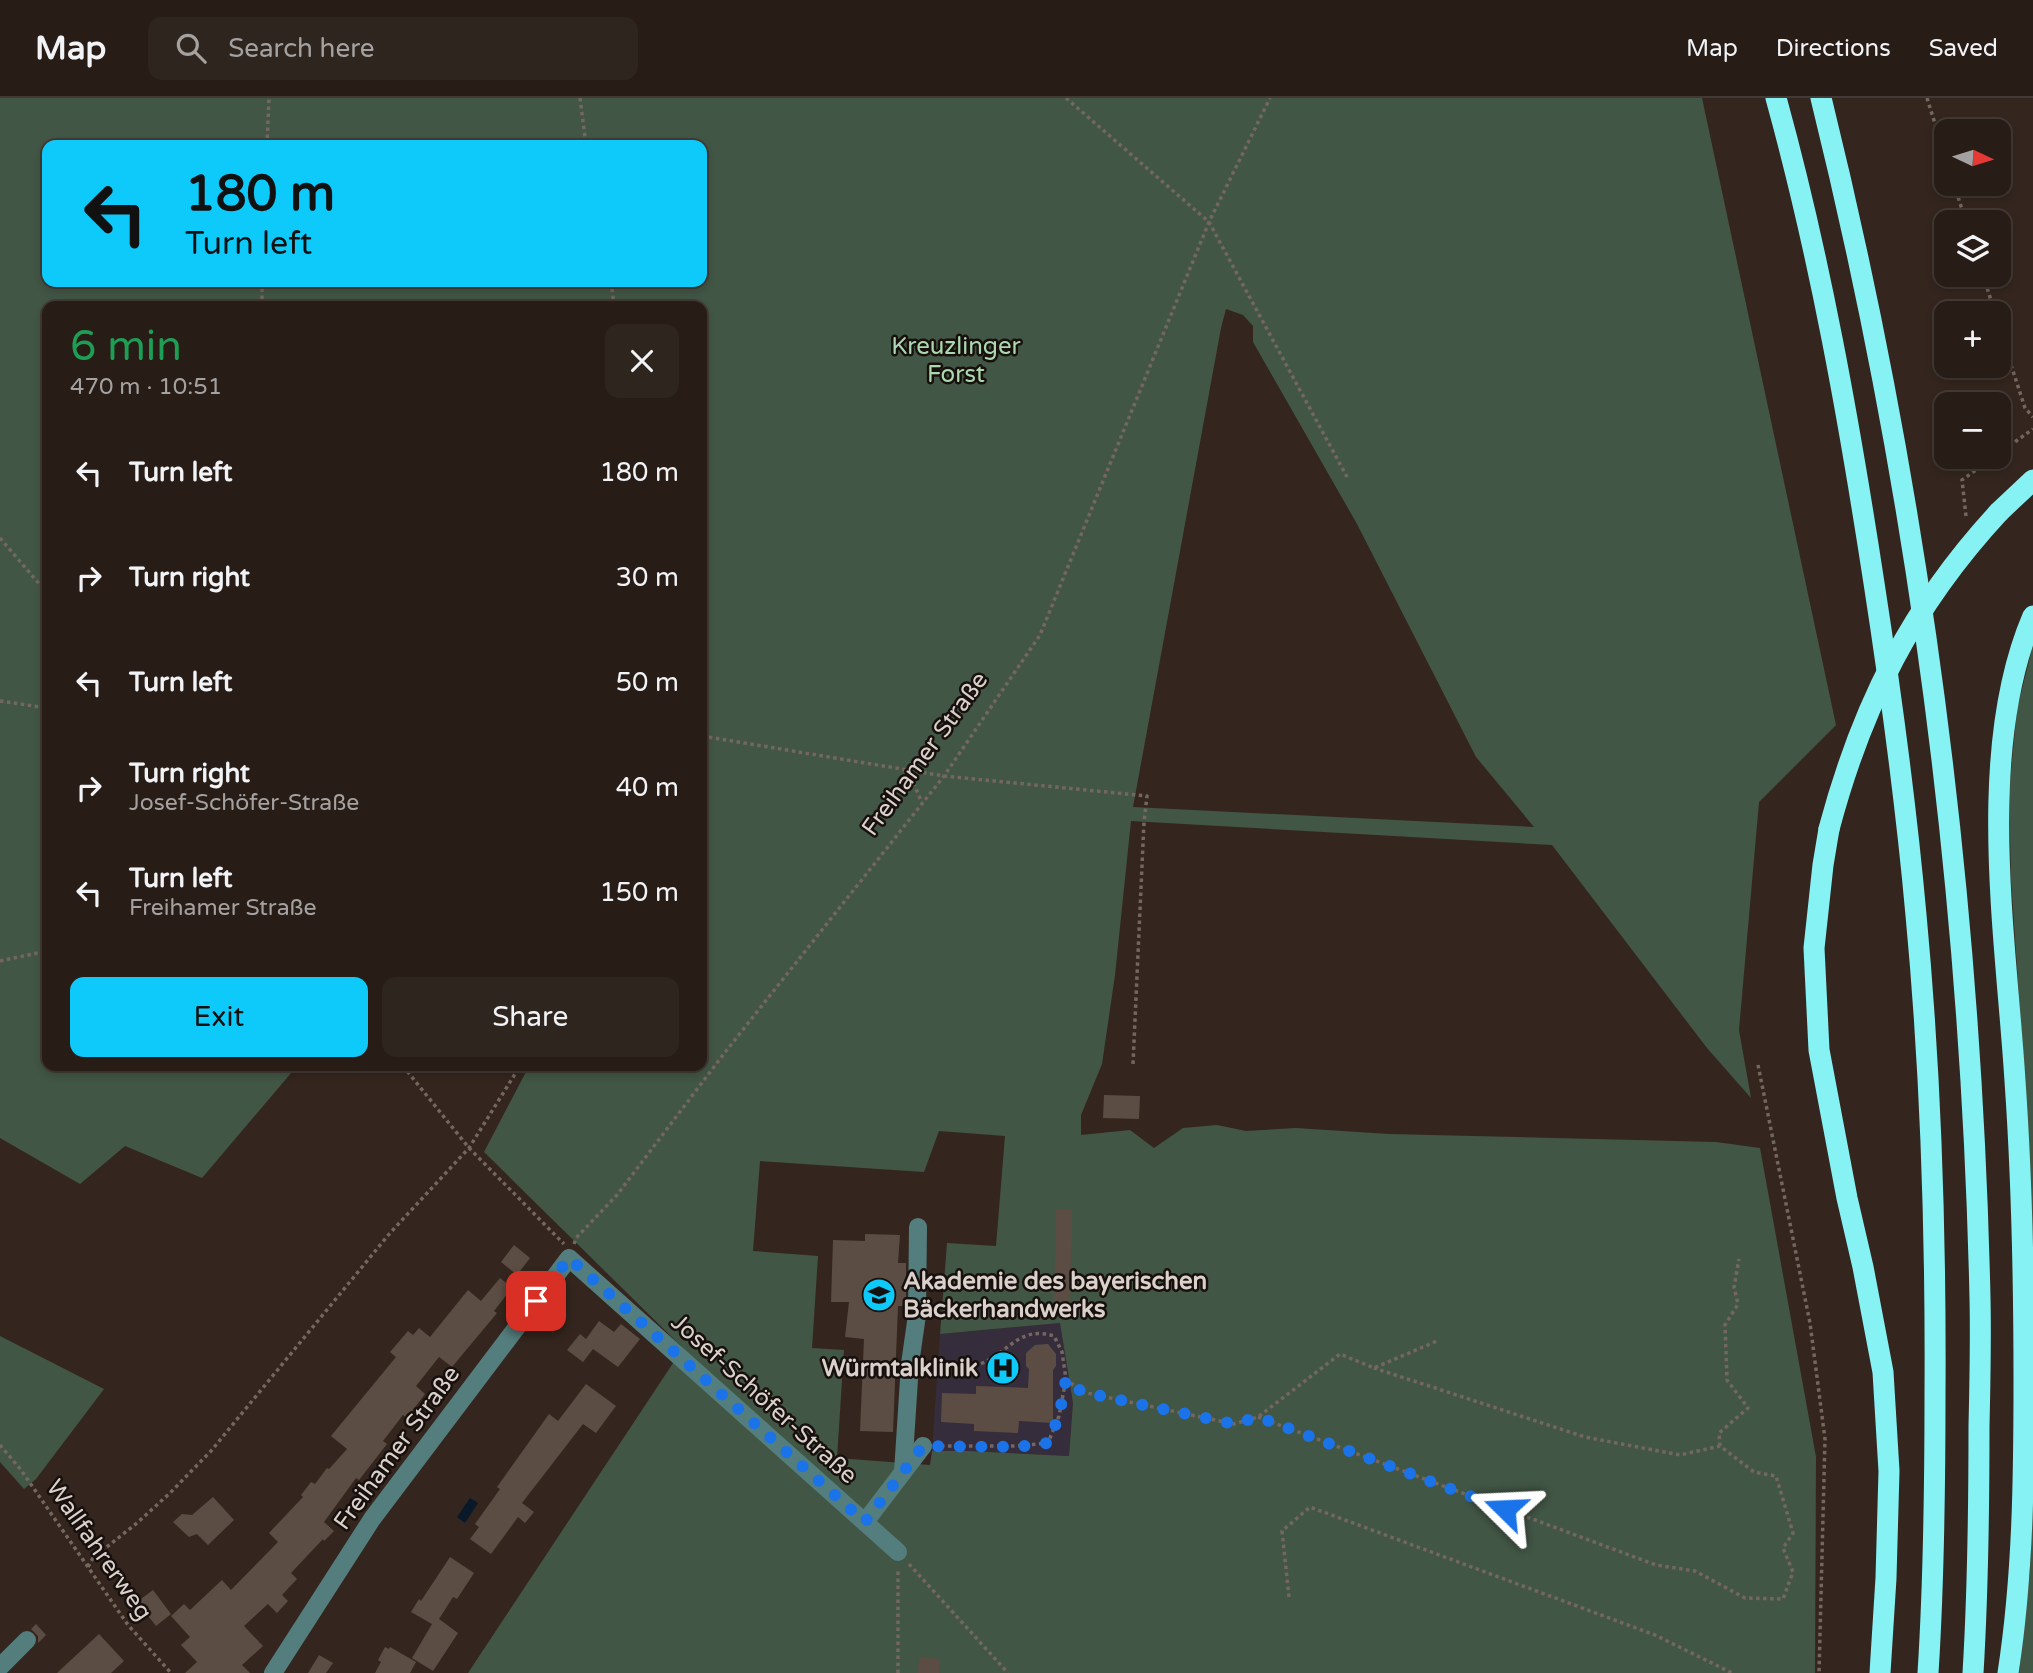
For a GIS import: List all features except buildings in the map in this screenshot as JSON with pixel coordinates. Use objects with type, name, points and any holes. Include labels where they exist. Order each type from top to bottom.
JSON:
[{"type":"highway","points":[[1776,98],[1819,277],[1857,468],[1893,703],[1916,916],[1928,1099],[1935,1306],[1935,1486],[1928,1673]]},
{"type":"highway","points":[[1821,98],[1862,270],[1898,463],[1934,693],[1959,912],[1972,1085],[1980,1301],[1979,1484],[1973,1673]]},
{"type":"highway","points":[[1880,1673],[1889,1471],[1883,1372],[1819,1050],[1814,948],[1823,865],[1829,829],[1843,779],[1860,732],[1903,640],[1967,546],[2033,480]]},
{"type":"highway","points":[[2008,1673],[2019,1583],[2023,1513],[2024,1291],[2015,1083],[2002,905],[2000,769],[2015,665],[2033,616]]},
{"type":"street","points":[[903,1472],[916,1315],[918,1227]]},
{"type":"street","name":"Josef-Schöfer-Straße","points":[[570,1254],[898,1552]]},
{"type":"street","name":"Freihamer Straße","points":[[273,1673],[372,1519],[570,1254]]},
{"type":"street","points":[[865,1522],[923,1446]]},
{"type":"street","points":[[0,1667],[27,1640]]},
{"type":"path","points":[[267,140],[269,98]]},
{"type":"path","points":[[580,98],[585,140]]},
{"type":"path","points":[[1066,98],[1209,222],[1347,477]]},
{"type":"path","name":"Freihamer Straße","points":[[570,1254],[576,1238],[617,1195],[726,1051],[944,776],[1040,635],[1209,222],[1270,98]]},
{"type":"path","points":[[1927,98],[1934,120]]},
{"type":"path","points":[[2011,365],[2025,408],[2033,417]]},
{"type":"path","points":[[2011,445],[2033,429]]},
{"type":"path","points":[[1966,516],[1962,480],[1977,469]]},
{"type":"path","points":[[0,538],[42,587]]},
{"type":"path","points":[[0,701],[42,707]]},
{"type":"path","points":[[707,737],[944,776],[1147,796],[1133,1064]]},
{"type":"path","points":[[908,770],[922,803]]},
{"type":"path","points":[[0,961],[42,952]]},
{"type":"path","points":[[1758,1065],[1810,1323],[1825,1439],[1819,1673]]},
{"type":"path","points":[[407,1071],[469,1148],[570,1254]]},
{"type":"path","points":[[88,1567],[93,1558],[145,1516],[211,1451],[390,1233],[469,1148],[517,1071]]},
{"type":"path","points":[[1258,1417],[1656,1565],[1695,1571],[1745,1598],[1783,1600],[1793,1572],[1783,1548],[1793,1533],[1776,1476],[1754,1472],[1720,1446],[1719,1433],[1748,1408],[1727,1380],[1725,1325],[1738,1304],[1734,1287],[1739,1259]]},
{"type":"path","points":[[923,1375],[981,1364],[1024,1336],[1041,1332],[1054,1336],[1062,1352],[1066,1379],[1059,1416],[1048,1443],[1016,1447],[923,1446]]},
{"type":"path","points":[[1374,1368],[1437,1341]]},
{"type":"path","points":[[1066,1379],[1082,1392],[1234,1424],[1258,1417],[1340,1354],[1374,1368],[1586,1437],[1680,1455],[1720,1446]]},
{"type":"path","name":"Wallfahrerweg","points":[[0,1445],[21,1470],[128,1625],[171,1673]]},
{"type":"path","points":[[1289,1597],[1282,1531],[1310,1507],[1656,1635],[1732,1673]]},
{"type":"path","points":[[898,1552],[898,1673]]},
{"type":"path","points":[[898,1552],[1008,1673]]},
{"type":"shaded area","name":"Würmtalklinik","points":[[1060,1323],[1073,1403],[1069,1456],[932,1451],[940,1334]]},
{"type":"green space","name":"Kreuzlinger Forst","points":[[0,98],[1702,98],[1836,725],[1759,802],[1739,1030],[1751,1098],[1707,1048],[1552,845],[1131,821],[1115,975],[1102,1064],[1081,1115],[1081,1135],[1130,1130],[1154,1148],[1183,1128],[1217,1125],[1246,1131],[1296,1128],[1389,1134],[1716,1142],[1760,1148],[1816,1457],[1815,1673],[468,1673],[683,1348],[484,1152],[526,1071],[707,1071],[707,301],[42,301],[42,1071],[293,1071],[202,1178],[125,1146],[80,1184],[0,1138]],"holes":[[[1226,309],[1243,315],[1253,326],[1253,342],[1357,524],[1476,757],[1534,827],[1133,807]],[[939,1131],[1005,1136],[996,1246],[947,1243],[940,1334],[1060,1323],[1073,1403],[1069,1456],[932,1451],[930,1465],[837,1458],[844,1350],[812,1348],[818,1256],[753,1251],[760,1161],[924,1172]]]},
{"type":"green space","points":[[2033,645],[2033,1291],[2025,1085],[2011,880],[2009,792],[2017,709]]},
{"type":"green space","points":[[0,1336],[104,1389],[36,1479],[24,1489],[0,1462]]},
{"type":"green space","points":[[2033,1473],[2033,1673],[2019,1673],[2030,1571]]},
{"type":"water","points":[[470,1498],[478,1503],[465,1523],[457,1517]]},
{"type":"place","name":"Akademie des bayerischen Bäckerhandwerks","points":[[879,1295]]},
{"type":"place","name":"Würmtalklinik","points":[[1003,1368]]},
{"type":"route","points":[[536,1301],[569,1258],[865,1522],[923,1446],[1016,1447],[1048,1443],[1059,1416],[1066,1379],[1082,1392],[1234,1424],[1258,1417],[1505,1509]]}]
